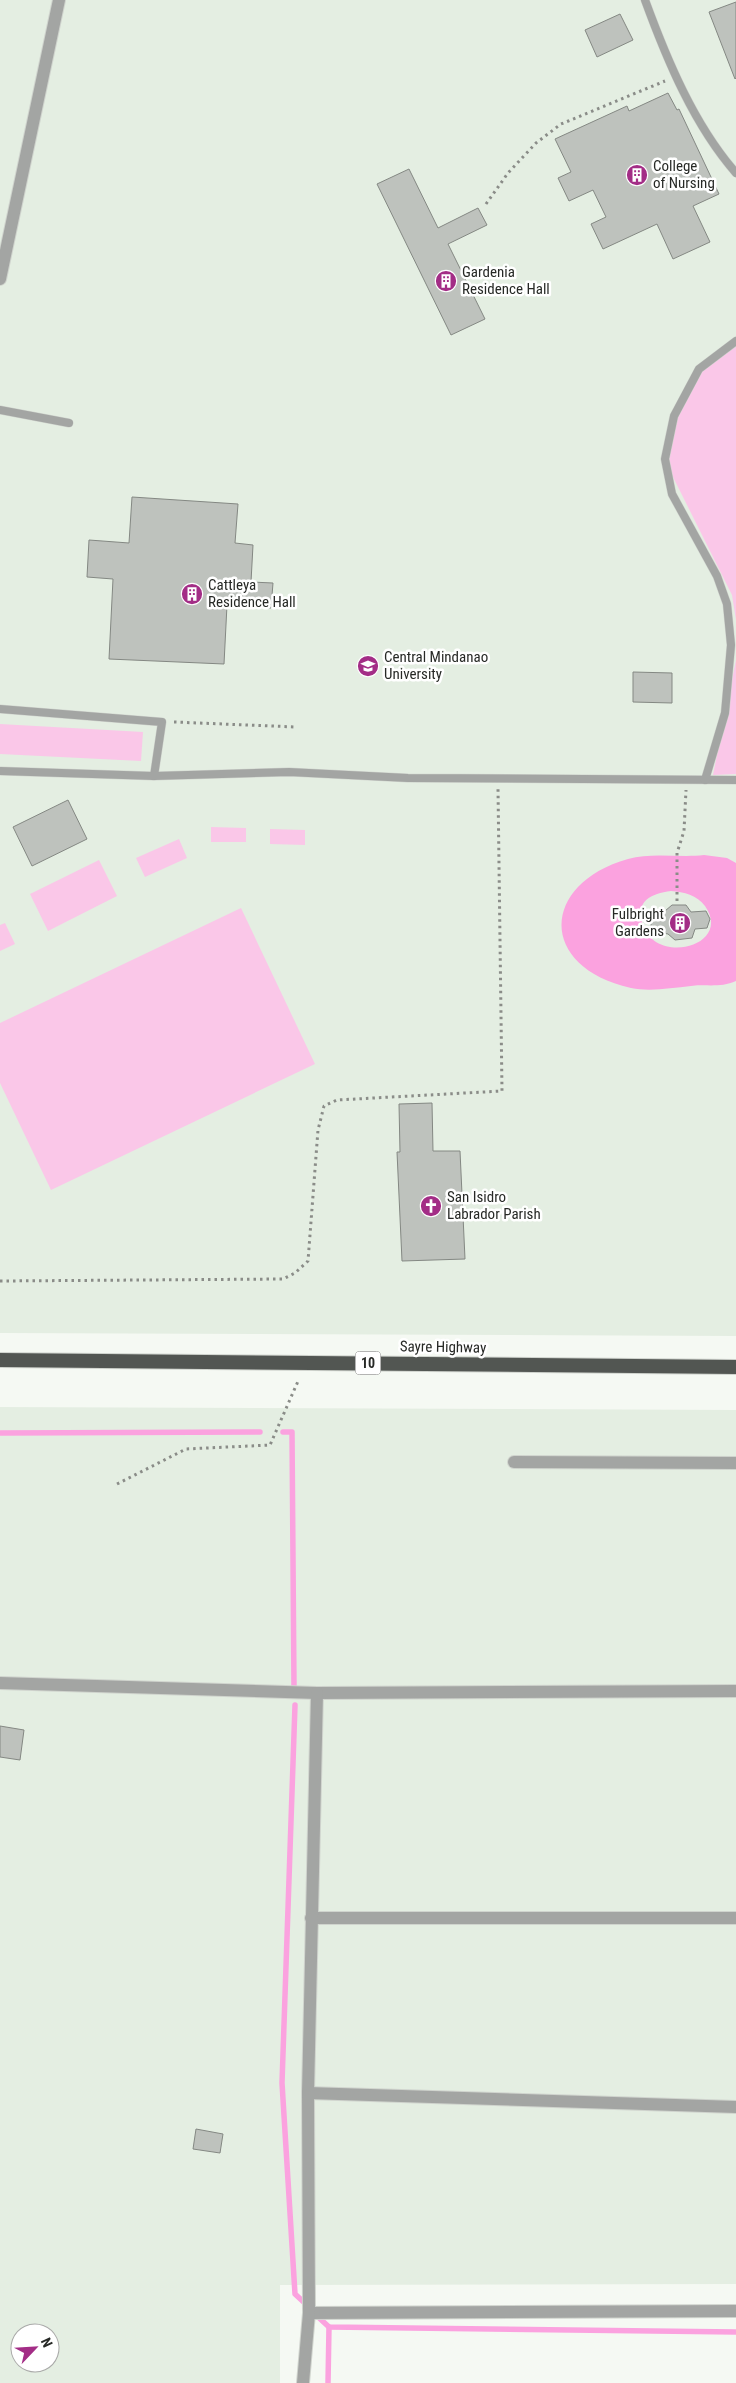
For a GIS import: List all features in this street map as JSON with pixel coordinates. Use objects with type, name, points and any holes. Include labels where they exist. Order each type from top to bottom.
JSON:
[{"type":"highway","name":"Sayre Highway","points":[[0,1360],[736,1367]]},
{"type":"street","points":[[0,279],[59,0]]},
{"type":"street","points":[[514,1462],[736,1463]]},
{"type":"street","points":[[0,1683],[317,1693],[736,1691]]},
{"type":"street","points":[[303,2383],[309,2313],[308,2093],[317,1693]]},
{"type":"street","points":[[311,1918],[736,1918]]},
{"type":"street","points":[[308,2093],[736,2107]]},
{"type":"street","points":[[309,2313],[736,2311]]},
{"type":"lane","points":[[646,0],[677,76],[717,151],[736,173]]},
{"type":"lane","points":[[705,780],[725,713],[731,645],[727,604],[717,576],[672,494],[665,459],[674,416],[700,369],[736,342]]},
{"type":"lane","points":[[0,410],[69,423]]},
{"type":"lane","points":[[0,709],[162,722],[154,776]]},
{"type":"lane","points":[[0,771],[154,776],[289,772],[408,778],[736,780]]},
{"type":"path","points":[[486,204],[508,173],[536,143],[560,124],[677,76]]},
{"type":"path","points":[[162,722],[296,727]]},
{"type":"path","points":[[0,1281],[283,1279],[295,1273],[308,1261],[318,1130],[324,1106],[337,1100],[502,1091],[498,778]]},
{"type":"path","points":[[677,900],[677,853],[684,831],[687,780]]},
{"type":"path","points":[[117,1484],[186,1449],[270,1445],[306,1362]]},
{"type":"shaded area","name":"Central Mindanao University","points":[[0,0],[736,0],[736,1336],[0,1333]]},
{"type":"shaded area","points":[[736,342],[736,620],[732,595],[666,463],[674,416],[699,369]]},
{"type":"shaded area","points":[[736,660],[736,774],[713,775]]},
{"type":"shaded area","points":[[0,724],[143,732],[141,761],[0,754]]},
{"type":"shaded area","points":[[211,827],[246,828],[246,842],[211,842]]},
{"type":"shaded area","points":[[270,829],[305,830],[305,845],[270,844]]},
{"type":"shaded area","points":[[179,839],[187,858],[145,877],[136,858]]},
{"type":"shaded area","points":[[704,855],[727,858],[736,863],[736,981],[719,985],[697,985],[653,990],[638,989],[601,977],[579,962],[566,945],[562,925],[566,905],[578,887],[599,871],[628,859],[647,856]],"holes":[[[671,891],[685,893],[698,899],[705,906],[711,920],[709,932],[701,940],[689,946],[676,948],[662,945],[651,938],[643,925],[641,910],[646,900],[651,896]]]},
{"type":"shaded area","points":[[99,860],[117,896],[48,931],[30,894]]},
{"type":"shaded area","points":[[241,908],[315,1064],[51,1190],[0,1083],[0,1023]]},
{"type":"shaded area","points":[[5,923],[15,944],[0,951],[0,925]]},
{"type":"shaded area","points":[[0,1407],[736,1410],[736,2284],[280,2285],[280,2383],[0,2383]]},
{"type":"building","points":[[736,2],[736,78],[735,79],[709,12]]},
{"type":"building","points":[[620,14],[633,40],[597,57],[585,30]]},
{"type":"building","name":"College of Nursing","points":[[668,93],[677,110],[679,109],[719,194],[693,206],[710,242],[673,259],[657,224],[603,249],[591,224],[606,217],[593,190],[569,201],[558,178],[571,172],[555,139],[627,106],[629,111]]},
{"type":"building","name":"Gardenia Residence Hall","points":[[409,169],[438,228],[478,208],[487,225],[448,244],[485,319],[451,335],[377,184]]},
{"type":"building","name":"Cattleya Residence Hall","points":[[132,497],[238,504],[235,543],[253,545],[251,582],[273,583],[271,608],[227,605],[224,664],[109,659],[113,579],[87,577],[89,540],[129,543]]},
{"type":"building","points":[[633,672],[672,673],[672,703],[633,702]]},
{"type":"building","points":[[68,800],[87,839],[32,866],[13,827]]},
{"type":"building","name":"Fulbright Gardens","points":[[672,905],[686,905],[691,912],[706,911],[710,919],[707,928],[695,929],[692,938],[675,940],[668,934],[651,931],[651,913],[665,911]]},
{"type":"building","name":"San Isidro Labrador Parish","points":[[432,1103],[433,1151],[460,1151],[465,1259],[402,1261],[397,1152],[400,1152],[399,1104]]},
{"type":"building","points":[[0,1726],[24,1730],[20,1760],[0,1757]]},
{"type":"building","points":[[196,2129],[223,2134],[220,2153],[193,2149]]},
{"type":"waterway","points":[[0,1433],[260,1432]]},
{"type":"waterway","points":[[283,1432],[292,1432],[294,1686]]},
{"type":"waterway","points":[[295,1705],[282,2083],[295,2294],[308,2306]]},
{"type":"waterway","points":[[316,2315],[329,2327],[736,2332]]},
{"type":"waterway","points":[[328,2383],[329,2327]]},
{"type":"place","name":"College of Nursing","points":[[637,175]]},
{"type":"place","name":"Gardenia Residence Hall","points":[[446,281]]},
{"type":"place","name":"Cattleya Residence Hall","points":[[192,594]]},
{"type":"place","name":"Central Mindanao University","points":[[368,666]]},
{"type":"place","name":"Fulbright Gardens","points":[[680,923]]},
{"type":"place","name":"San Isidro Labrador Parish","points":[[431,1206]]}]
